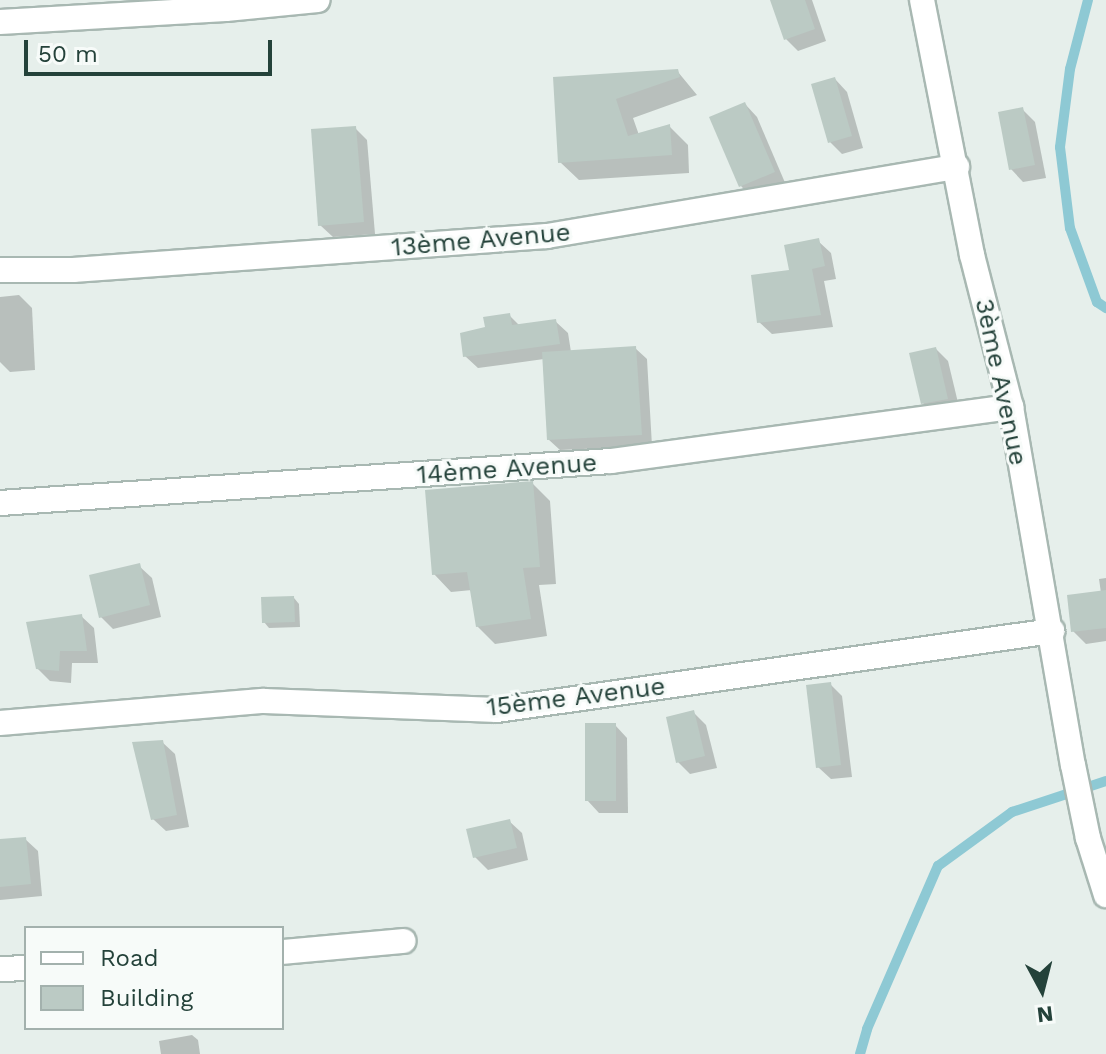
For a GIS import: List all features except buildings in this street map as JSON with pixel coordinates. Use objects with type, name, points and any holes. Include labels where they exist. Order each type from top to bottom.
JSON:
[{"type":"street","points":[[0,22],[226,9],[318,0]]},
{"type":"street","name":"3ème Avenue","points":[[922,0],[972,255],[1011,407],[1088,838],[1106,895]]},
{"type":"street","name":"13ème Avenue","points":[[0,270],[73,270],[547,236],[957,167]]},
{"type":"street","name":"14ème Avenue","points":[[0,503],[611,461],[1011,407]]},
{"type":"street","name":"15ème Avenue","points":[[0,723],[264,701],[497,710],[1052,631]]},
{"type":"street","points":[[284,952],[404,941]]},
{"type":"street","points":[[0,969],[24,968]]},
{"type":"waterway","points":[[1088,0],[1070,69],[1060,147],[1070,228],[1097,302],[1106,308]]},
{"type":"waterway","points":[[860,1054],[867,1029],[938,866],[1012,812],[1106,781]]}]
